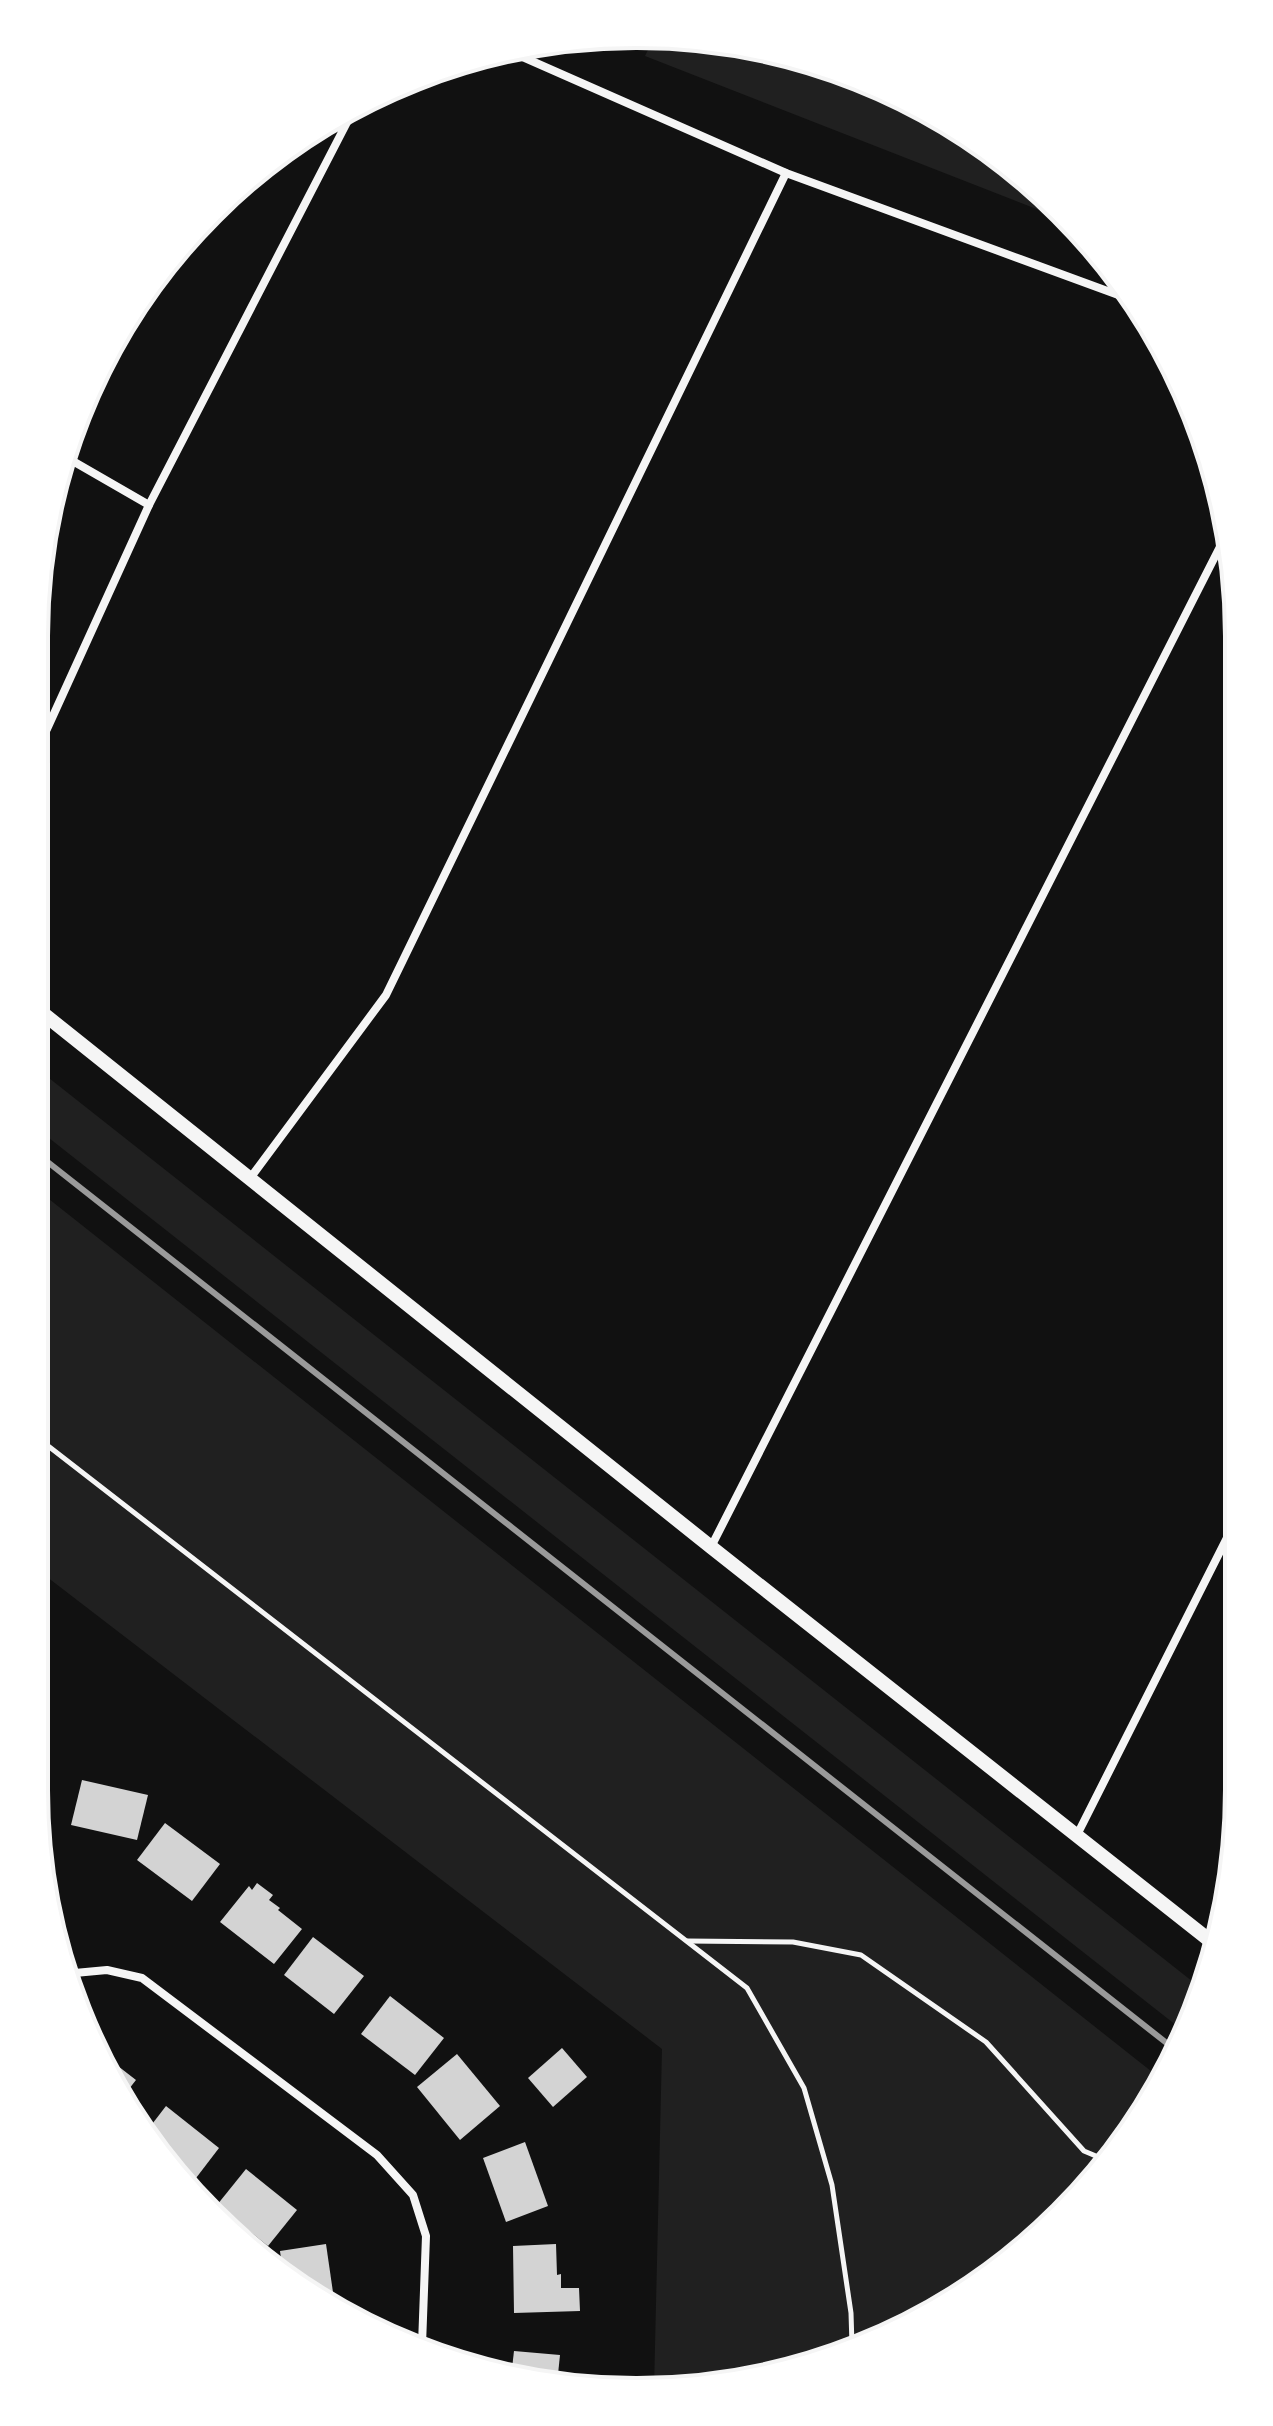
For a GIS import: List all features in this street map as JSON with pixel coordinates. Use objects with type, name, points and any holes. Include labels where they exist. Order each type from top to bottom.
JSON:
[{"type":"street","points":[[526,58],[786,173],[1114,293]]},
{"type":"street","points":[[48,727],[149,505],[346,125]]},
{"type":"street","points":[[251,1177],[386,995],[786,173]]},
{"type":"street","points":[[75,462],[149,505]]},
{"type":"street","points":[[711,1547],[1218,550]]},
{"type":"street","points":[[48,1017],[1206,1938]]},
{"type":"street","points":[[1077,1835],[1225,1542]]},
{"type":"street","points":[[77,1972],[107,1970],[142,1978],[377,2155],[413,2195],[426,2236],[422,2337]]},
{"type":"path","points":[[48,1446],[747,1988],[804,2088],[832,2185],[852,2337]]},
{"type":"path","points":[[686,1941],[793,1942],[861,1955],[986,2042],[1084,2151],[1096,2156]]},
{"type":"shaded area","points":[[649,48],[675,49],[751,59],[826,79],[862,93],[931,127],[963,147],[1044,212],[645,56]]},
{"type":"shaded area","points":[[48,1077],[1193,1982],[1176,2025],[48,1137]]},
{"type":"shaded area","points":[[48,1198],[1152,2072],[1103,2148],[1053,2206],[995,2256],[931,2299],[862,2333],[789,2358],[713,2373],[654,2378],[662,2049],[48,1578]]},
{"type":"building","points":[[82,1780],[148,1795],[137,1840],[71,1825]]},
{"type":"building","points":[[165,1823],[220,1864],[192,1901],[137,1860]]},
{"type":"building","points":[[257,1883],[273,1895],[269,1900],[280,1908],[278,1910],[302,1929],[274,1964],[220,1922],[249,1886],[252,1890]]},
{"type":"building","points":[[313,1937],[364,1976],[334,2014],[284,1975]]},
{"type":"building","points":[[390,1996],[444,2038],[415,2075],[361,2034]]},
{"type":"building","points":[[562,2048],[587,2077],[553,2107],[528,2078]]},
{"type":"building","points":[[457,2054],[500,2106],[460,2140],[417,2087]]},
{"type":"building","points":[[117,2065],[136,2080],[130,2088]]},
{"type":"building","points":[[166,2106],[219,2148],[195,2179],[152,2124]]},
{"type":"building","points":[[525,2142],[548,2206],[506,2222],[483,2158]]},
{"type":"building","points":[[246,2169],[297,2210],[268,2246],[218,2204]]},
{"type":"building","points":[[326,2244],[333,2293],[281,2258],[280,2251]]},
{"type":"building","points":[[556,2244],[557,2275],[561,2274],[561,2288],[579,2288],[580,2311],[514,2313],[513,2246]]},
{"type":"building","points":[[514,2351],[560,2355],[558,2373],[512,2365]]},
{"type":"railway","points":[[48,1162],[1167,2043]]}]
